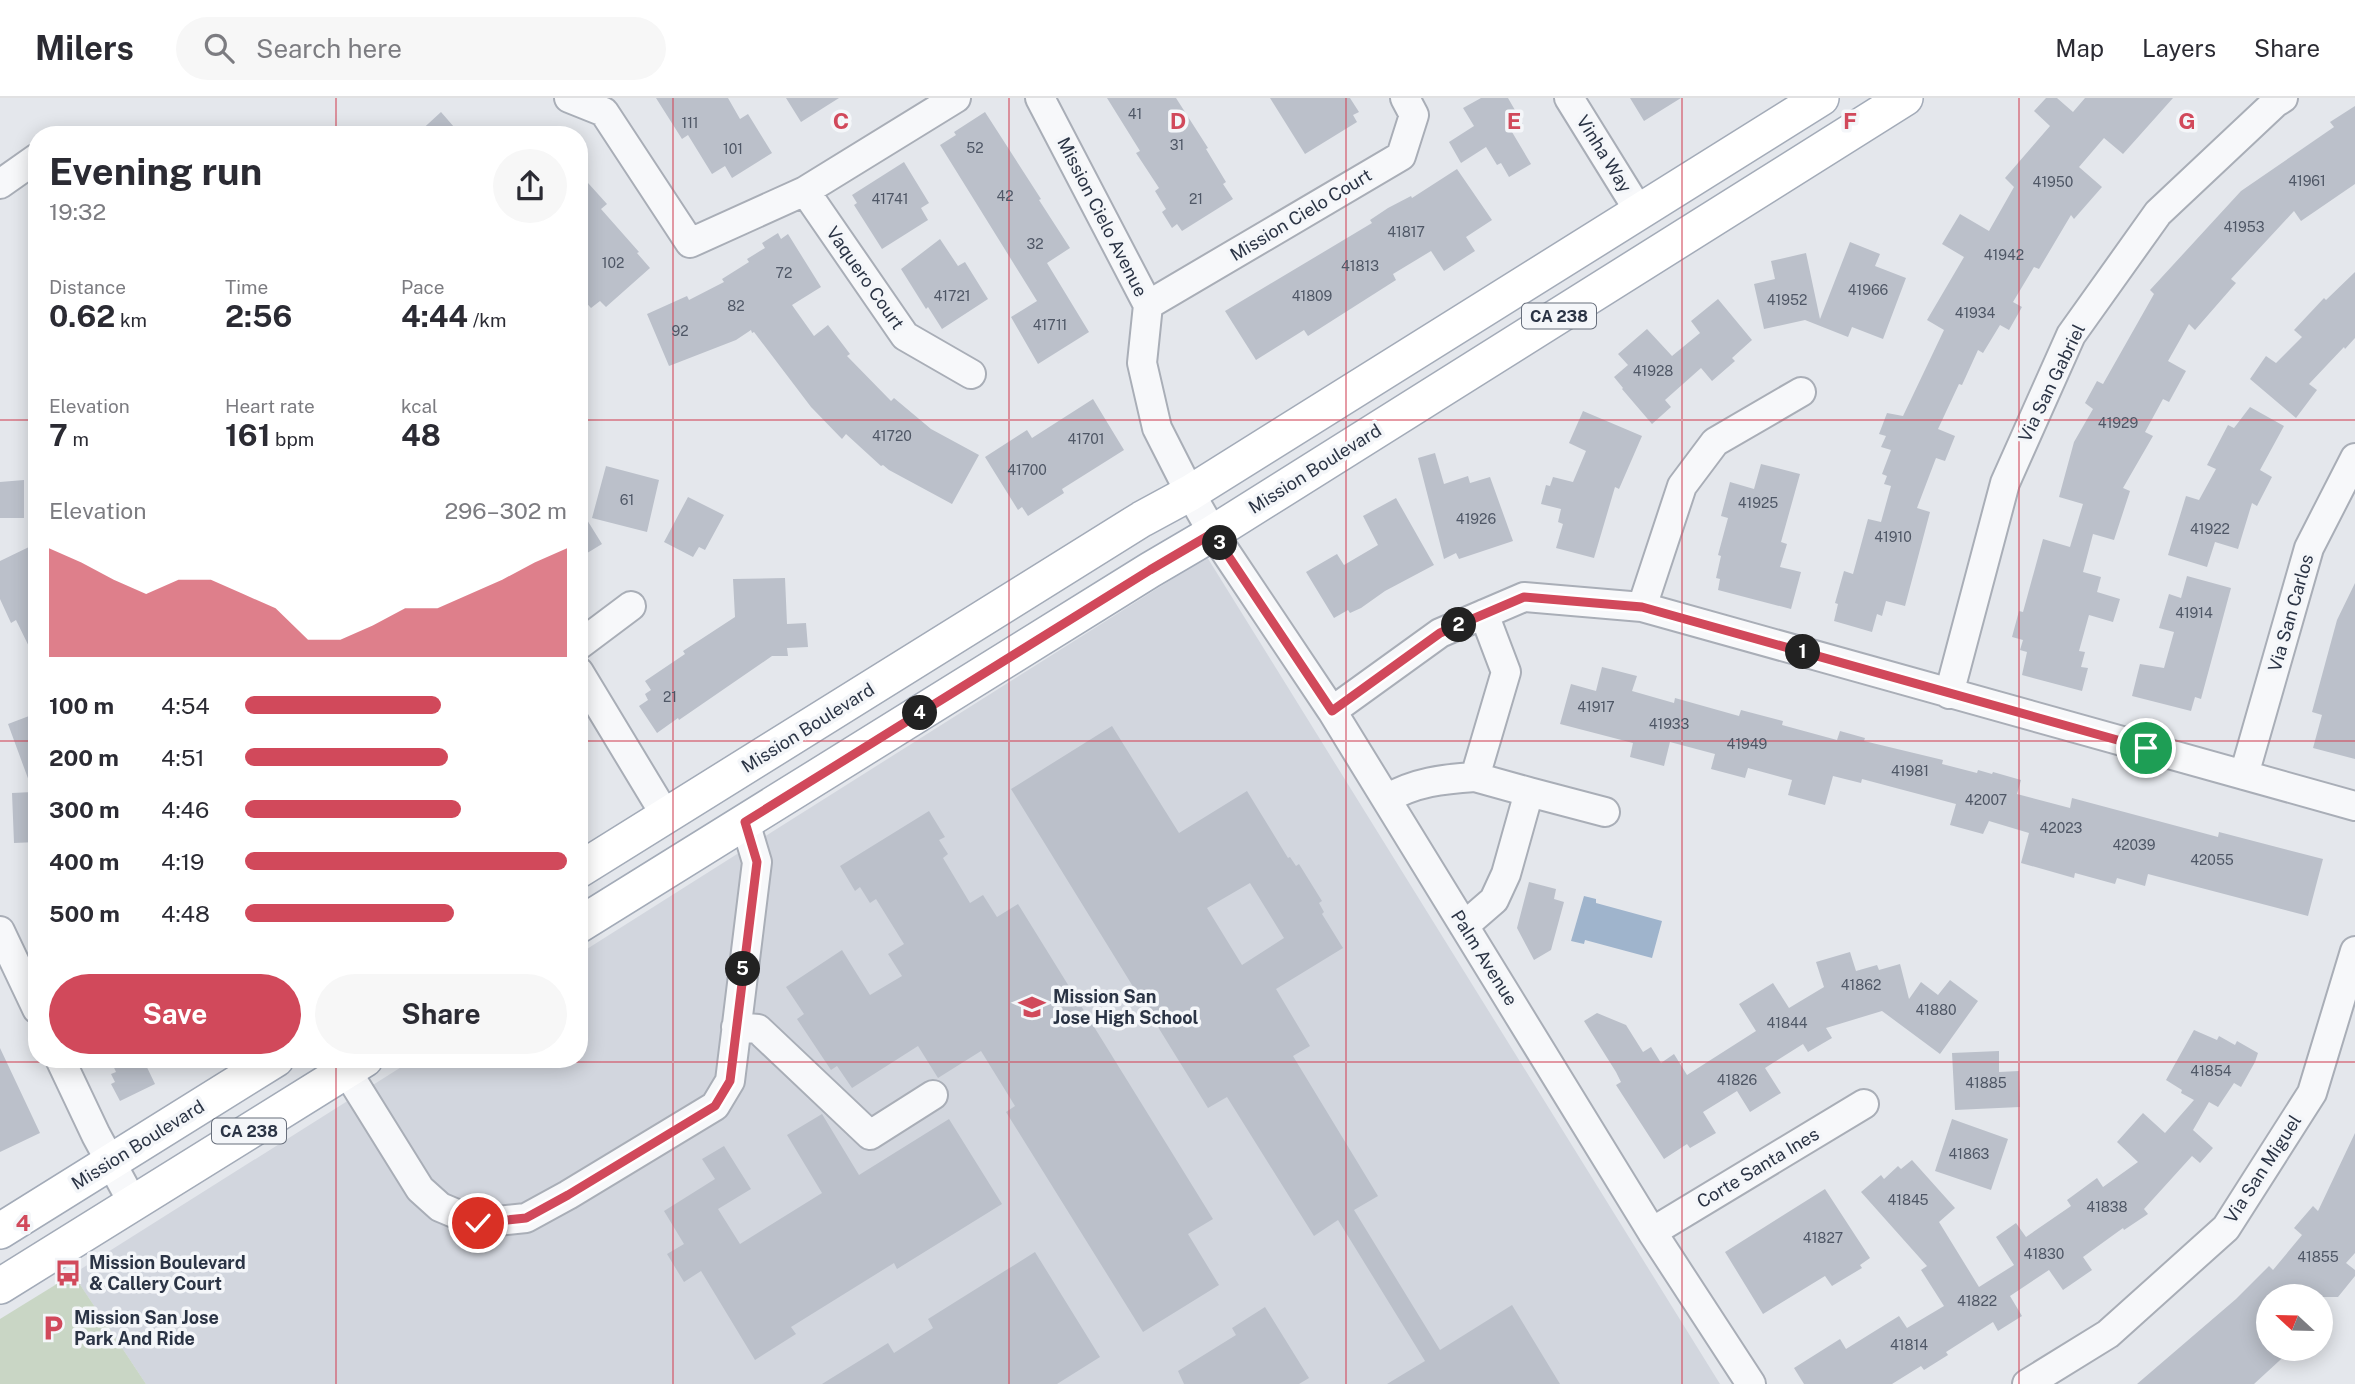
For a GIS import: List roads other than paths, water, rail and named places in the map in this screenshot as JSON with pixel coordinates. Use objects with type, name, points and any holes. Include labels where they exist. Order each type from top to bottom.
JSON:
[{"type":"main road","name":"Mission Boulevard","points":[[588,864],[1119,533],[1190,493],[1821,98]]},
{"type":"main road","name":"Mission Boulevard","points":[[588,919],[1213,533],[1905,98]]},
{"type":"main road","name":"Mission Boulevard","points":[[3,1230],[261,1068]]},
{"type":"main road","name":"CA 238","points":[[0,1286],[350,1068]]},
{"type":"street","points":[[569,98],[604,112],[690,243],[805,191],[957,98]]},
{"type":"street","name":"Mission Cielo Avenue","points":[[1040,98],[1148,305],[1142,363],[1157,428],[1213,533]]},
{"type":"street","name":"Mission Cielo Court","points":[[1148,305],[1401,156],[1415,114],[1405,98]]},
{"type":"street","name":"Vinha Way","points":[[1569,98],[1639,211]]},
{"type":"street","name":"Via San Gabriel","points":[[1949,694],[2005,483],[2071,335],[2158,213],[2283,98]]},
{"type":"street","points":[[0,184],[28,164]]},
{"type":"street","name":"Vaquero Court","points":[[805,191],[905,336],[971,374]]},
{"type":"street","points":[[1642,607],[1682,486],[1715,442],[1801,392]]},
{"type":"street","name":"Via San Carlos","points":[[2244,775],[2309,548],[2355,458]]},
{"type":"street","name":"Palm Avenue","points":[[1213,533],[1332,711],[1652,1232],[1751,1384]]},
{"type":"street","points":[[1332,711],[1440,633],[1524,597],[1642,607],[2355,806]]},
{"type":"street","points":[[588,638],[631,606]]},
{"type":"street","points":[[1475,777],[1506,672],[1484,614]]},
{"type":"street","points":[[588,687],[666,816]]},
{"type":"street","points":[[1387,800],[1401,791],[1436,779],[1475,777],[1605,812]]},
{"type":"street","points":[[1464,926],[1494,900],[1506,874],[1529,792]]},
{"type":"street","points":[[358,1068],[420,1189],[440,1207],[478,1223],[526,1218],[715,1106],[730,1081],[757,862],[745,822]]},
{"type":"street","points":[[0,931],[28,990]]},
{"type":"street","name":"Via San Miguel","points":[[2027,1384],[2108,1334],[2226,1228],[2312,1093],[2355,951]]},
{"type":"street","points":[[736,1027],[758,1029],[870,1135],[933,1095]]},
{"type":"street","points":[[64,1068],[133,1203]]},
{"type":"street","name":"Corte Santa Ines","points":[[1652,1232],[1864,1104]]},
{"type":"water","points":[[1584,896],[1596,899],[1596,903],[1662,921],[1652,958],[1585,940],[1584,944],[1571,941]]},
{"type":"place","name":"Mission San Jose High School","points":[[1032,1007]]},
{"type":"place","name":"Mission Boulevard & Callery Court","points":[[68,1273]]},
{"type":"place","name":"Mission San Jose Park And Ride","points":[[53,1328]]}]
